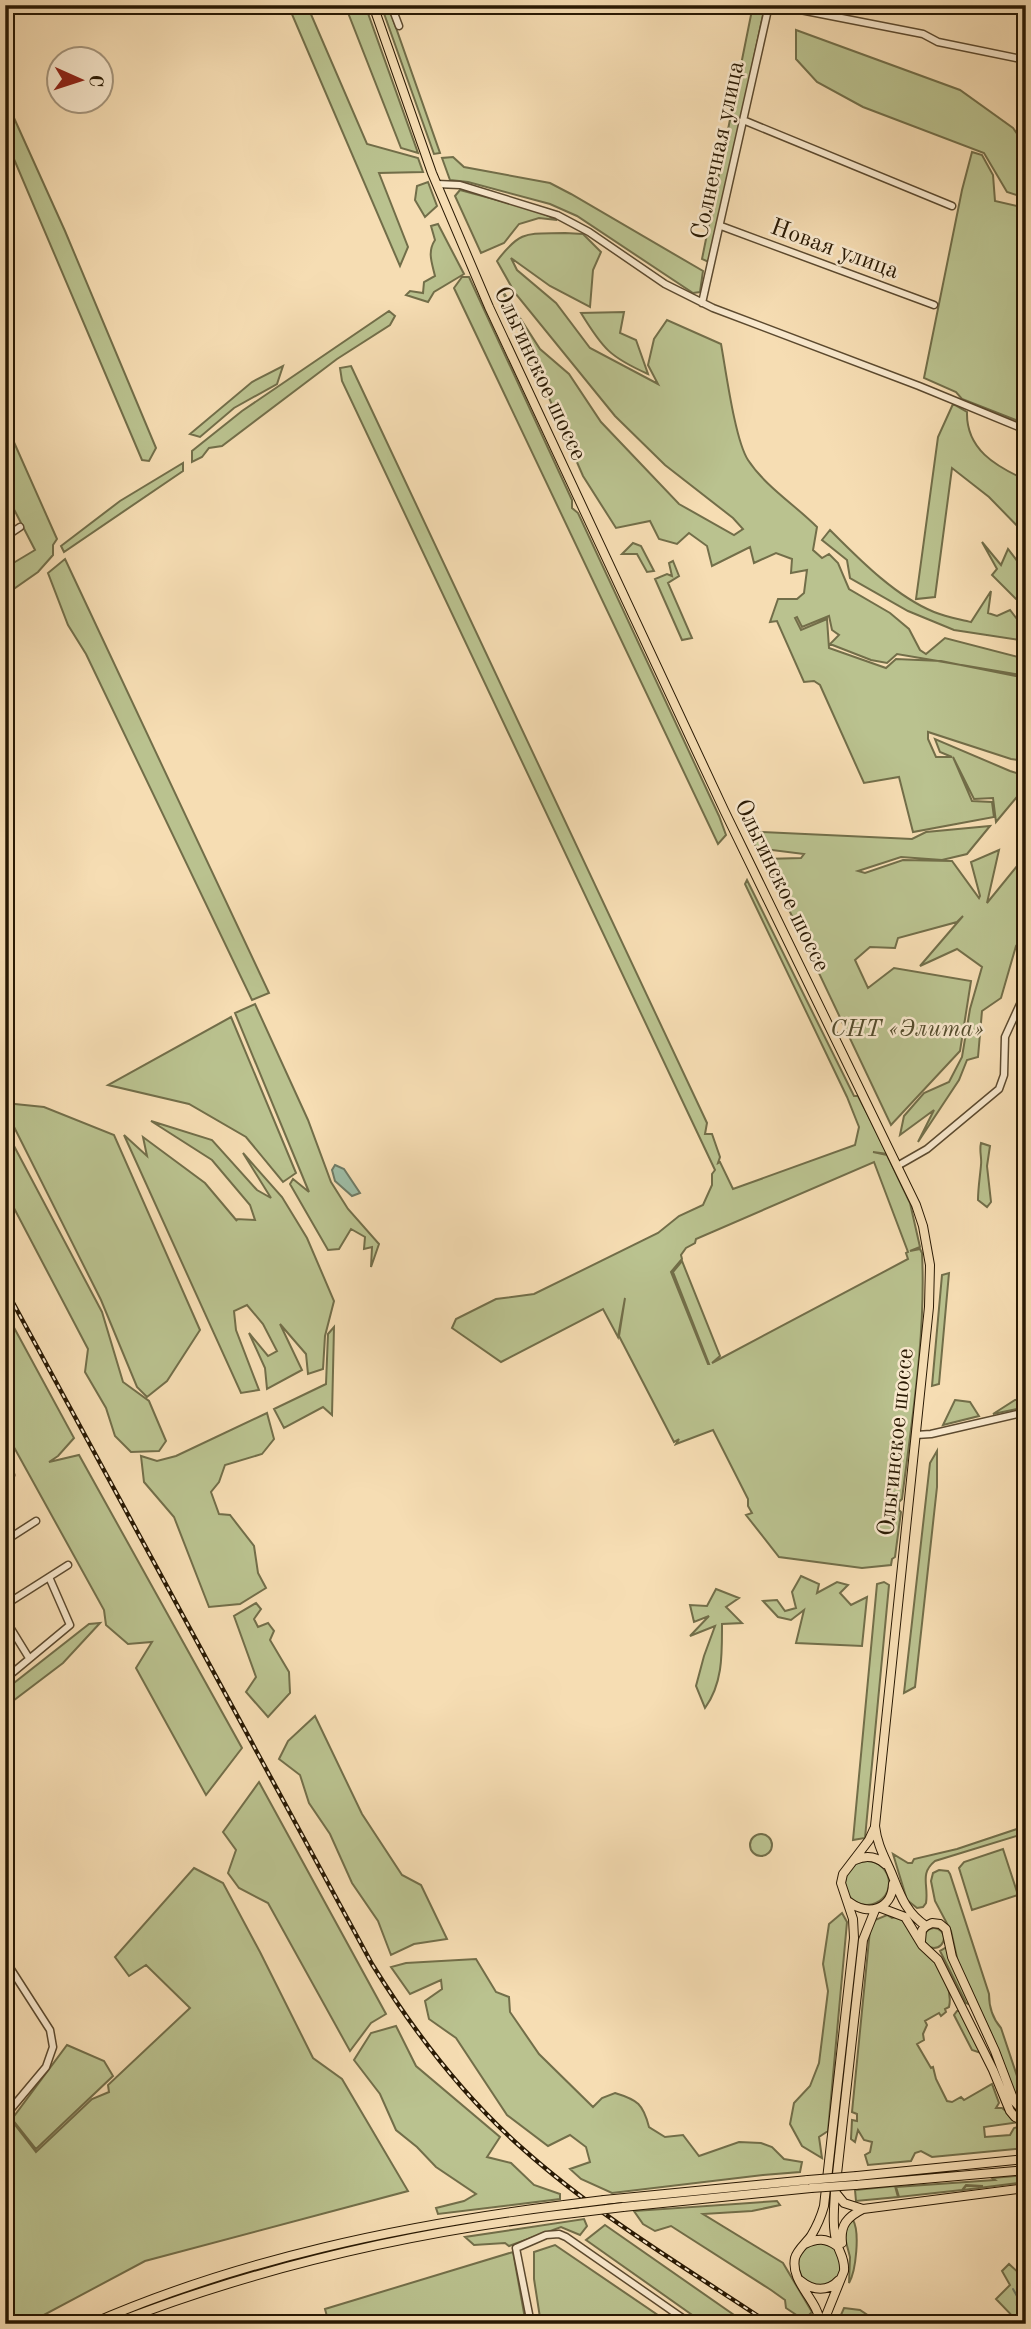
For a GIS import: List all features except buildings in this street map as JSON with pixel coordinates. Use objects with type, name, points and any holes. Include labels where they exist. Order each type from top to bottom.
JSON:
[{"type":"main road","name":"Ольгинское шоссе","points":[[373,5],[437,184],[489,307],[701,761],[899,1165],[923,1226],[930,1265],[929,1307],[875,1826]]},
{"type":"main road","points":[[822,2324],[816,2307],[795,2270],[795,2259],[819,2222],[824,2206],[854,1938],[849,1902],[841,1883],[846,1867],[869,1840],[875,1826]]},
{"type":"main road","points":[[875,1826],[879,1848],[907,1910],[926,1926]]},
{"type":"main road","points":[[822,2324],[842,2277],[845,2262],[834,2227],[835,2192],[863,1940],[878,1909],[889,1901],[893,1890],[891,1873],[877,1858],[862,1857],[853,1861]]},
{"type":"main road","points":[[849,1902],[863,1910],[878,1909],[905,1917],[938,1960],[1010,2111],[1015,2117],[1026,2122]]},
{"type":"main road","points":[[921,1941],[920,1936],[926,1926],[932,1923],[940,1924],[948,1932],[952,1957],[995,2051],[1014,2101],[1026,2114]]},
{"type":"main road","points":[[928,1950],[938,1951],[948,1941]]},
{"type":"main road","points":[[856,2180],[1026,2159]]},
{"type":"main road","points":[[91,2324],[125,2309],[203,2283],[307,2252],[464,2218],[604,2200],[1026,2170]]},
{"type":"main road","points":[[113,2324],[206,2291],[310,2261],[422,2236],[501,2221],[809,2184]]},
{"type":"main road","points":[[840,2250],[842,2228],[851,2215],[863,2209],[1026,2188]]},
{"type":"main road","points":[[835,2192],[844,2203],[863,2209]]},
{"type":"main road","points":[[804,2244],[824,2239],[840,2250]]},
{"type":"main road","points":[[799,2279],[808,2287],[825,2289],[836,2284],[842,2277]]},
{"type":"street","points":[[391,5],[399,26]]},
{"type":"street","name":"Солнечная улица","points":[[702,303],[769,5]]},
{"type":"street","points":[[775,5],[923,34],[938,42],[1026,60]]},
{"type":"street","points":[[743,120],[952,206]]},
{"type":"street","points":[[437,184],[460,185],[557,215],[589,232],[665,284],[702,303],[1026,430]]},
{"type":"street","name":"Новая улица","points":[[721,226],[934,305]]},
{"type":"street","points":[[5,537],[20,527]]},
{"type":"street","points":[[899,1165],[927,1149],[999,1089],[1004,1075],[1005,1037],[1026,991]]},
{"type":"street","points":[[916,1435],[1026,1412]]},
{"type":"street","points":[[5,1541],[36,1521]]},
{"type":"street","points":[[5,1605],[68,1565]]},
{"type":"street","points":[[5,1679],[70,1625],[49,1577]]},
{"type":"street","points":[[5,1619],[29,1658]]},
{"type":"street","points":[[5,2116],[46,2067],[53,2047],[50,2031],[6,1965]]},
{"type":"street","points":[[531,2324],[516,2248],[546,2235],[559,2234],[691,2324]]},
{"type":"green space","points":[[288,5],[307,5],[367,144],[418,158],[423,172],[379,173],[408,247],[400,266]]},
{"type":"green space","points":[[345,5],[365,5],[418,153],[401,148]]},
{"type":"green space","points":[[381,5],[388,5],[440,153],[434,154]]},
{"type":"green space","points":[[753,5],[765,5],[711,263],[702,259]]},
{"type":"green space","points":[[796,30],[960,90],[1013,128],[1026,146],[1026,198],[1007,192],[984,153],[863,107],[817,82],[796,59]]},
{"type":"green space","points":[[5,98],[65,231],[156,448],[149,461],[142,460],[5,138]]},
{"type":"green space","points":[[972,152],[982,155],[993,175],[995,201],[1026,208],[1026,424],[962,399],[956,392],[924,378]]},
{"type":"green space","points":[[453,157],[464,167],[550,183],[571,194],[703,271],[700,292],[693,293],[577,216],[550,204],[468,182],[450,180],[442,158]]},
{"type":"green space","points":[[428,182],[437,206],[425,217],[415,200],[417,186]]},
{"type":"green space","points":[[460,190],[538,211],[557,220],[539,218],[519,224],[504,243],[481,253],[455,196]]},
{"type":"green space","points":[[438,224],[464,274],[434,292],[428,302],[406,295],[410,291],[423,293],[424,282],[435,276],[431,253],[435,240],[431,226]]},
{"type":"green space","points":[[583,234],[601,252],[593,270],[590,307],[550,286],[511,258],[517,270],[556,303],[590,348],[658,384],[648,365],[654,339],[667,320],[721,344],[735,422],[748,460],[772,487],[817,527],[813,550],[822,558],[829,554],[838,563],[849,589],[890,613],[909,629],[920,650],[926,654],[945,638],[1026,659],[1026,676],[958,664],[1026,678],[1026,761],[1011,759],[928,732],[928,739],[936,757],[952,757],[940,752],[935,739],[1026,776],[1026,786],[996,822],[993,798],[974,799],[953,757],[972,801],[992,802],[994,817],[913,832],[899,777],[864,783],[820,685],[814,681],[804,682],[777,621],[770,622],[778,599],[797,599],[804,593],[807,570],[791,573],[792,559],[776,553],[754,563],[750,547],[712,566],[707,546],[689,533],[677,544],[659,539],[650,521],[616,528],[583,476],[502,290],[540,349],[569,374],[601,422],[679,504],[734,535],[743,529],[733,518],[665,465],[615,416],[515,293],[497,261],[505,251],[526,235]],"holes":[[[829,616],[832,630],[839,635],[830,644],[871,660],[887,663],[897,654],[937,661],[896,659],[886,668],[829,648],[827,619],[801,630],[795,618],[797,617],[802,627]]]},
{"type":"green space","points":[[462,277],[469,277],[572,500],[572,508],[578,513],[719,816],[726,835],[718,844],[454,288]]},
{"type":"green space","points":[[389,311],[395,316],[390,325],[337,359],[222,446],[209,448],[202,457],[192,462],[192,451],[242,411]]},
{"type":"green space","points":[[624,312],[620,333],[636,340],[648,374],[608,351],[581,313]]},
{"type":"green space","points":[[283,366],[277,384],[234,408],[200,437],[190,434],[252,382]]},
{"type":"green space","points":[[351,366],[707,1123],[705,1134],[712,1134],[720,1157],[718,1163],[720,1162],[733,1189],[855,1145],[859,1127],[745,884],[747,880],[854,1096],[858,1096],[888,1154],[873,1152],[887,1155],[910,1203],[920,1247],[910,1251],[920,1249],[922,1253],[923,1284],[914,1407],[902,1499],[899,1502],[901,1512],[895,1557],[891,1565],[862,1568],[779,1557],[746,1515],[752,1513],[748,1499],[713,1430],[676,1444],[679,1439],[674,1442],[619,1336],[625,1298],[618,1337],[603,1309],[501,1362],[452,1328],[456,1319],[496,1299],[534,1294],[658,1233],[679,1216],[703,1205],[715,1170],[342,381],[340,368]],"holes":[[[874,1162],[908,1252],[908,1259],[712,1363],[720,1356],[682,1261],[673,1272],[709,1364],[671,1272],[682,1259],[681,1255],[686,1248],[695,1243],[696,1239]]]},
{"type":"green space","points":[[953,404],[967,412],[971,436],[984,455],[1026,480],[1026,535],[989,497],[952,468],[935,597],[916,599],[938,437]]},
{"type":"green space","points":[[5,422],[57,539],[53,545],[53,555],[38,572],[5,595],[5,568],[35,550],[5,492]]},
{"type":"green space","points":[[183,463],[183,471],[64,552],[61,546],[120,501]]},
{"type":"green space","points":[[830,530],[892,587],[905,597],[939,614],[971,622],[991,591],[988,613],[997,616],[1010,610],[1017,619],[1026,619],[1026,641],[954,630],[908,611],[850,578],[847,560],[822,540]]},
{"type":"green space","points":[[982,542],[1001,565],[1008,549],[1018,562],[1026,563],[1026,605],[1016,599],[992,575],[997,569]]},
{"type":"green space","points":[[633,543],[641,546],[654,571],[647,572],[637,554],[622,554]]},
{"type":"green space","points":[[65,559],[269,993],[252,1000],[86,654],[68,625],[48,573]]},
{"type":"green space","points":[[673,561],[679,576],[668,583],[692,638],[682,640],[655,579],[667,574],[672,576],[669,563]]},
{"type":"green space","name":"СНТ «Элита»","points":[[990,826],[967,854],[942,860],[901,857],[858,871],[865,873],[903,860],[952,861],[979,898],[971,862],[999,850],[987,903],[1026,855],[1026,933],[1016,946],[1001,998],[982,1011],[978,1057],[967,1060],[959,1080],[918,1142],[934,1110],[900,1135],[904,1116],[924,1093],[949,1082],[962,1057],[970,1009],[982,967],[957,949],[920,966],[963,916],[957,922],[898,938],[895,948],[870,947],[855,960],[868,988],[894,968],[971,981],[960,1051],[891,1125],[765,859],[801,858],[804,854],[757,848],[751,838],[761,832],[912,839],[926,832]]},
{"type":"green space","points":[[255,1004],[308,1120],[331,1182],[348,1209],[379,1244],[371,1267],[372,1247],[364,1249],[365,1237],[351,1229],[339,1249],[328,1250],[290,1184],[293,1179],[309,1192],[235,1013]]},
{"type":"green space","points":[[231,1017],[296,1173],[283,1182],[246,1137],[189,1104],[108,1085]]},
{"type":"green space","points":[[5,1103],[44,1107],[114,1135],[200,1330],[167,1381],[147,1397],[137,1387],[101,1300],[5,1109]]},
{"type":"green space","points":[[151,1121],[212,1140],[257,1190],[271,1198],[243,1153],[282,1197],[307,1238],[334,1301],[325,1336],[323,1369],[308,1374],[306,1354],[280,1324],[302,1370],[267,1389],[265,1368],[249,1333],[268,1356],[277,1351],[263,1324],[247,1305],[234,1311],[236,1330],[259,1390],[241,1393],[124,1135],[147,1156],[143,1137],[205,1183],[237,1221],[236,1219],[255,1220],[250,1205],[212,1160]]},
{"type":"green space","points":[[5,1129],[102,1312],[123,1382],[149,1401],[166,1441],[159,1451],[131,1452],[115,1436],[106,1408],[85,1372],[88,1349],[5,1191]]},
{"type":"green space","points":[[981,1143],[990,1146],[987,1166],[991,1202],[987,1207],[978,1200]]},
{"type":"green space","points":[[949,1273],[939,1384],[932,1386],[942,1275]]},
{"type":"green space","points":[[5,1311],[74,1438],[49,1462],[79,1455],[242,1748],[206,1795],[136,1668],[152,1642],[128,1644],[106,1625],[104,1610],[5,1431]]},
{"type":"green space","points":[[334,1327],[332,1415],[323,1407],[284,1428],[274,1409],[326,1384],[328,1334]]},
{"type":"green space","points":[[1026,1399],[1026,1407],[993,1414],[1015,1400]]},
{"type":"green space","points":[[955,1400],[970,1402],[979,1416],[943,1425]]},
{"type":"green space","points":[[267,1413],[274,1439],[262,1454],[225,1465],[219,1482],[211,1492],[219,1514],[230,1515],[254,1546],[258,1573],[266,1588],[240,1604],[209,1607],[174,1517],[144,1482],[141,1456],[157,1461],[176,1456]]},
{"type":"green space","points":[[937,1451],[937,1487],[915,1687],[904,1693],[930,1463]]},
{"type":"green space","points":[[801,1576],[819,1584],[817,1593],[837,1582],[848,1585],[840,1593],[851,1605],[867,1597],[862,1646],[796,1643],[804,1610],[791,1620],[778,1617],[763,1601],[777,1600],[785,1611],[796,1608],[792,1592]]},
{"type":"green space","points":[[884,1582],[889,1585],[865,1838],[853,1840],[877,1584]]},
{"type":"green space","points":[[716,1589],[739,1598],[726,1607],[742,1623],[722,1624],[718,1678],[705,1708],[696,1686],[715,1626],[690,1636],[709,1616],[694,1622],[690,1605],[707,1606]]},
{"type":"green space","points":[[256,1603],[261,1609],[254,1619],[258,1627],[268,1623],[274,1631],[270,1640],[289,1672],[290,1693],[268,1717],[246,1692],[256,1677],[234,1616]]},
{"type":"green space","points":[[100,1623],[63,1663],[5,1707],[5,1690],[89,1624]]},
{"type":"green space","points":[[315,1716],[362,1814],[402,1875],[421,1885],[447,1939],[414,1944],[391,1955],[378,1921],[352,1883],[330,1834],[309,1803],[300,1775],[279,1759],[288,1741]]},
{"type":"green space","points":[[259,1782],[386,2014],[371,2023],[350,2051],[268,1903],[239,1888],[228,1873],[236,1850],[223,1832]]},
{"type":"green space","points":[[1026,1826],[1026,1833],[935,1861],[926,1875],[926,1903],[917,1908],[907,1900],[893,1854],[912,1863],[914,1859],[957,1849]]},
{"type":"green space","points":[[761,1834],[769,1837],[772,1845],[769,1853],[761,1856],[753,1853],[750,1845],[753,1837]]},
{"type":"green space","points":[[1003,1849],[1018,1895],[972,1910],[959,1868],[964,1862]]},
{"type":"green space","points":[[867,1861],[883,1867],[889,1883],[883,1899],[867,1905],[851,1899],[845,1883],[851,1867]]},
{"type":"green space","points":[[194,1868],[223,1883],[313,2058],[342,2079],[408,2191],[145,2261],[27,2324],[5,2324],[5,2129],[12,2121],[36,2152],[92,2099],[109,2092],[108,2085],[190,2008],[146,1965],[129,1976],[115,1957]]},
{"type":"green space","points":[[939,1870],[948,1871],[950,1874],[989,1994],[992,2012],[1001,2028],[1018,2079],[1026,2087],[1026,2113],[1018,2103],[960,1971],[951,1931],[935,1901],[931,1881],[933,1873]]},
{"type":"green space","points":[[842,1913],[847,1922],[828,2131],[819,2137],[822,2158],[802,2146],[790,2124],[794,2103],[810,2086],[819,2063],[828,1991],[823,1964],[829,1924]]},
{"type":"green space","points":[[887,1915],[892,1918],[899,1916],[925,1947],[947,1984],[949,2007],[941,2016],[939,2013],[925,2021],[927,2025],[923,2034],[924,2040],[917,2044],[931,2068],[933,2067],[947,2101],[952,2102],[961,2097],[964,2100],[992,2084],[999,2103],[996,2108],[1002,2108],[1020,2122],[984,2127],[985,2137],[1010,2135],[1014,2128],[1026,2125],[1023,2129],[1026,2131],[1026,2148],[932,2157],[921,2151],[915,2153],[911,2161],[868,2165],[865,2155],[870,2152],[872,2142],[864,2140],[858,2130],[855,2142],[851,2139],[852,2120],[857,2121],[857,2114],[852,2112],[870,1930],[875,1920]]},
{"type":"green space","points":[[930,1928],[938,1928],[944,1938],[938,1948],[930,1948],[924,1942],[924,1934]]},
{"type":"green space","points":[[947,1947],[973,2006],[966,2003],[940,1951]]},
{"type":"green space","points":[[476,1959],[496,1992],[509,1997],[510,2012],[539,2054],[593,2107],[602,2098],[615,2093],[638,2104],[649,2127],[665,2137],[683,2135],[699,2156],[739,2142],[761,2143],[772,2147],[784,2159],[802,2162],[800,2172],[612,2193],[581,2179],[570,2169],[590,2162],[586,2147],[570,2135],[548,2146],[507,2115],[456,2038],[429,2019],[425,2001],[442,1989],[441,1980],[410,1994],[391,1967],[406,1963]]},
{"type":"green space","points":[[960,2011],[981,2053],[972,2050],[954,2015]]},
{"type":"green space","points":[[396,2026],[416,2066],[500,2137],[487,2157],[511,2163],[534,2185],[560,2194],[560,2199],[438,2214],[436,2208],[464,2201],[476,2194],[436,2167],[396,2130],[380,2094],[354,2060],[371,2033]]},
{"type":"green space","points":[[67,2045],[104,2061],[113,2076],[36,2149],[12,2119]]},
{"type":"green space","points":[[1026,2175],[1026,2182],[963,2190],[966,2186],[983,2186],[966,2185],[962,2190],[899,2197],[896,2187],[995,2180],[992,2178]]},
{"type":"green space","points":[[895,2186],[898,2197],[856,2201],[855,2190]]},
{"type":"green space","points":[[777,2201],[780,2205],[752,2211],[703,2214],[783,2263],[812,2312],[804,2320],[786,2308],[785,2300],[771,2290],[671,2226],[655,2231],[643,2224],[634,2211]]},
{"type":"green space","points":[[584,2219],[587,2226],[580,2235],[561,2227],[509,2246],[505,2243],[474,2245],[465,2237]]},
{"type":"green space","points":[[853,2220],[856,2252],[849,2283],[850,2257],[845,2238],[847,2223]]},
{"type":"green space","points":[[605,2225],[747,2324],[705,2324],[586,2240]]},
{"type":"green space","points":[[820,2242],[835,2249],[842,2264],[835,2279],[820,2286],[805,2279],[798,2264],[805,2249]]},
{"type":"green space","points":[[555,2245],[671,2324],[541,2324],[534,2279],[534,2252]]},
{"type":"green space","points":[[513,2252],[526,2324],[329,2324],[325,2309]]},
{"type":"green space","points":[[1026,2262],[1026,2324],[1020,2324],[996,2299],[1010,2285],[1002,2271],[1009,2264],[1021,2275]]},
{"type":"green space","points":[[844,2308],[860,2310],[881,2324],[837,2324]]},
{"type":"shaded area","points":[[335,1165],[344,1169],[360,1193],[352,1196],[335,1181],[332,1170]]},
{"type":"waterway","points":[[1013,2289],[1026,2312]]},
{"type":"railway","points":[[5,1288],[372,1964],[422,2038],[460,2085],[501,2129],[581,2197],[770,2324]]}]
